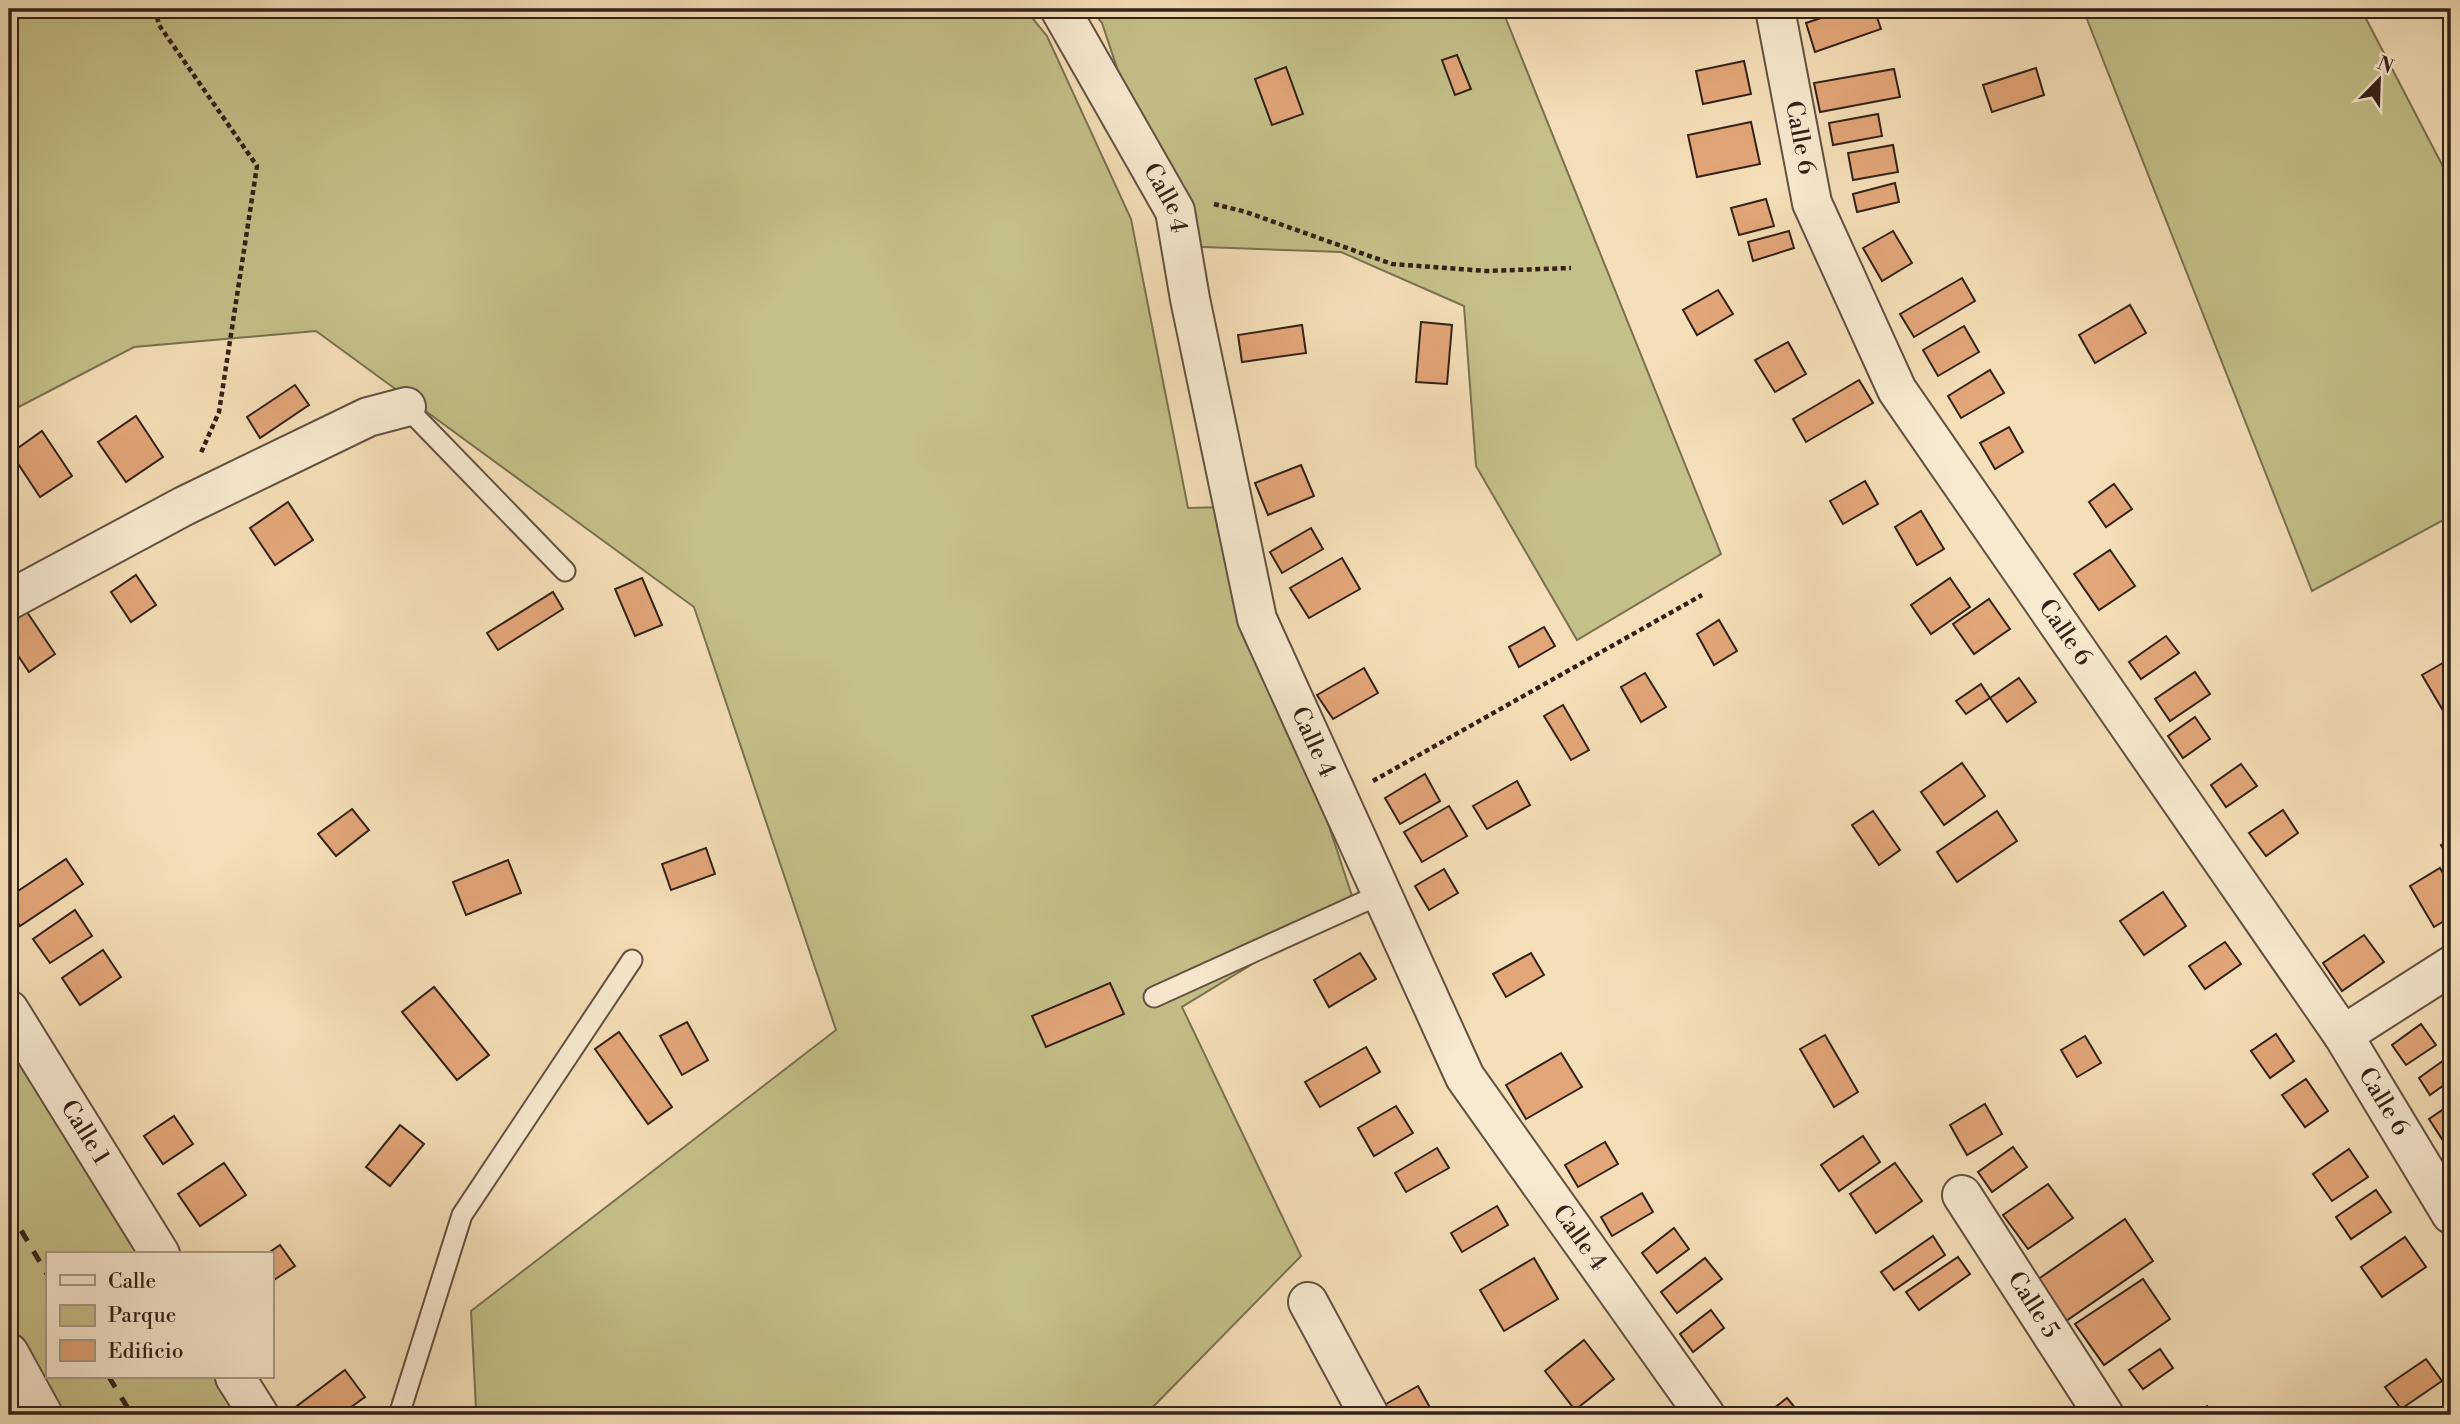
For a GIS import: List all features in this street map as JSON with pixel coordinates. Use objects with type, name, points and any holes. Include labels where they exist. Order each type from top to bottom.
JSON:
[{"type":"street","name":"Calle 4","points":[[1060,9],[1175,211],[1192,312],[1257,619],[1381,894],[1465,1077],[1705,1415]]},
{"type":"street","name":"Calle 6","points":[[1775,9],[1812,203],[1898,390],[2343,1035],[2451,1214]]},
{"type":"street","points":[[9,600],[184,506],[368,417],[406,407]]},
{"type":"street","points":[[2343,1035],[2451,966]]},
{"type":"street","name":"Calle 1","points":[[9,1010],[159,1252]]},
{"type":"street","name":"Calle 5","points":[[1962,1195],[2104,1415]]},
{"type":"street","points":[[1308,1303],[1369,1415]]},
{"type":"street","points":[[9,1353],[43,1415]]},
{"type":"street","points":[[236,1378],[259,1415]]},
{"type":"lane","points":[[406,407],[565,572]]},
{"type":"lane","points":[[1154,997],[1381,894]]},
{"type":"lane","points":[[399,1415],[461,1215],[632,960]]},
{"type":"path","points":[[155,9],[159,25],[257,166],[219,412],[190,477],[184,506]]},
{"type":"path","points":[[1175,211],[1217,204],[1392,264],[1486,271],[1571,268]]},
{"type":"path","points":[[1339,800],[1702,595]]},
{"type":"green space","points":[[9,9],[1025,9],[1047,36],[1131,219],[1188,508],[1224,507],[1354,902],[1182,1007],[1301,1256],[1149,1411],[1149,1415],[483,1415],[476,1408],[471,1311],[836,1030],[694,607],[316,331],[134,347],[9,412]]},
{"type":"green space","points":[[1091,9],[1502,9],[1721,554],[1577,640],[1476,466],[1464,306],[1341,252],[1176,246],[1102,23]]},
{"type":"green space","points":[[2083,9],[2361,9],[2451,182],[2451,516],[2312,591]]},
{"type":"green space","points":[[9,996],[163,1252],[46,1252],[46,1378],[239,1378],[261,1415],[9,1415]]},
{"type":"building","points":[[1848,9],[1874,9],[1881,29],[1815,52],[1806,23]]},
{"type":"building","points":[[1457,55],[1471,89],[1455,95],[1442,60]]},
{"type":"building","points":[[1744,61],[1751,94],[1703,104],[1696,71]]},
{"type":"building","points":[[1286,67],[1303,114],[1272,125],[1255,79]]},
{"type":"building","points":[[2036,68],[2044,95],[1992,112],[1983,85]]},
{"type":"building","points":[[1894,69],[1900,97],[1820,112],[1814,83]]},
{"type":"building","points":[[1878,114],[1882,136],[1833,145],[1829,123]]},
{"type":"building","points":[[1751,122],[1760,164],[1697,177],[1688,135]]},
{"type":"building","points":[[1893,145],[1898,172],[1853,180],[1848,153]]},
{"type":"building","points":[[1895,183],[1899,202],[1857,212],[1853,194]]},
{"type":"building","points":[[1766,199],[1774,226],[1739,235],[1731,208]]},
{"type":"building","points":[[1789,231],[1794,248],[1753,261],[1748,242]]},
{"type":"building","points":[[1893,231],[1912,263],[1882,281],[1863,248]]},
{"type":"building","points":[[1962,278],[1975,301],[1914,337],[1900,314]]},
{"type":"building","points":[[1718,290],[1733,314],[1697,335],[1683,310]]},
{"type":"building","points":[[2130,305],[2146,333],[2095,363],[2079,335]]},
{"type":"building","points":[[1421,322],[1452,325],[1447,384],[1416,382]]},
{"type":"building","points":[[1302,325],[1306,353],[1242,362],[1238,335]]},
{"type":"building","points":[[1964,326],[1979,352],[1938,376],[1923,350]]},
{"type":"building","points":[[1788,342],[1806,374],[1775,392],[1755,360]]},
{"type":"building","points":[[1990,370],[2004,393],[1961,418],[1948,396]]},
{"type":"building","points":[[1859,380],[1873,403],[1806,442],[1793,419]]},
{"type":"building","points":[[295,385],[309,405],[260,438],[247,417]]},
{"type":"building","points":[[136,416],[163,457],[126,482],[98,442]]},
{"type":"building","points":[[2009,427],[2023,452],[1995,469],[1980,443]]},
{"type":"building","points":[[42,431],[72,476],[40,497],[11,453]]},
{"type":"building","points":[[1301,465],[1314,496],[1268,515],[1255,483]]},
{"type":"building","points":[[1865,481],[1878,504],[1843,524],[1830,501]]},
{"type":"building","points":[[2114,484],[2132,509],[2106,527],[2089,502]]},
{"type":"building","points":[[288,502],[313,540],[275,565],[250,528]]},
{"type":"building","points":[[1921,511],[1944,549],[1917,565],[1895,527]]},
{"type":"building","points":[[1311,528],[1323,549],[1282,573],[1270,552]]},
{"type":"building","points":[[2110,550],[2135,586],[2099,610],[2074,574]]},
{"type":"building","points":[[1342,558],[1360,589],[1309,618],[1290,588]]},
{"type":"building","points":[[136,575],[156,605],[131,622],[111,592]]},
{"type":"building","points":[[642,578],[662,625],[635,636],[615,589]]},
{"type":"building","points":[[1950,578],[1970,607],[1931,634],[1911,605]]},
{"type":"building","points":[[553,592],[563,609],[498,650],[487,633]]},
{"type":"building","points":[[1989,599],[2010,629],[1974,654],[1953,624]]},
{"type":"building","points":[[27,612],[55,654],[29,672],[9,642],[9,624]]},
{"type":"building","points":[[1719,620],[1737,651],[1714,665],[1697,634]]},
{"type":"building","points":[[1544,627],[1555,646],[1519,667],[1509,647]]},
{"type":"building","points":[[2166,636],[2179,653],[2141,679],[2129,662]]},
{"type":"building","points":[[2448,660],[2451,665],[2451,724],[2422,675]]},
{"type":"building","points":[[1364,668],[1378,693],[1333,719],[1317,695]]},
{"type":"building","points":[[2195,672],[2210,694],[2170,721],[2155,699]]},
{"type":"building","points":[[1645,673],[1666,707],[1641,722],[1621,687]]},
{"type":"building","points":[[2019,678],[2036,702],[2007,722],[1990,698]]},
{"type":"building","points":[[1981,684],[1990,698],[1966,714],[1956,701]]},
{"type":"building","points":[[1563,705],[1589,750],[1571,760],[1544,716]]},
{"type":"building","points":[[2195,717],[2210,739],[2183,758],[2168,736]]},
{"type":"building","points":[[1962,763],[1985,796],[1944,825],[1921,792]]},
{"type":"building","points":[[2241,764],[2257,786],[2226,807],[2211,785]]},
{"type":"building","points":[[1425,774],[1440,801],[1400,824],[1385,798]]},
{"type":"building","points":[[1517,781],[1530,805],[1487,829],[1473,806]]},
{"type":"building","points":[[1449,806],[1467,836],[1422,862],[1404,832]]},
{"type":"building","points":[[352,809],[369,830],[336,856],[318,834]]},
{"type":"building","points":[[2283,810],[2298,833],[2266,856],[2249,833]]},
{"type":"building","points":[[1873,811],[1900,850],[1879,865],[1852,825]]},
{"type":"building","points":[[1997,811],[2017,841],[1957,882],[1937,852]]},
{"type":"building","points":[[2451,839],[2451,862],[2441,845]]},
{"type":"building","points":[[706,848],[715,874],[671,890],[662,864]]},
{"type":"building","points":[[66,859],[83,884],[20,926],[9,909],[9,897]]},
{"type":"building","points":[[508,860],[521,893],[466,915],[453,882]]},
{"type":"building","points":[[2440,868],[2451,887],[2451,917],[2434,927],[2410,886]]},
{"type":"building","points":[[1444,869],[1458,893],[1429,910],[1415,886]]},
{"type":"building","points":[[2163,892],[2186,926],[2144,955],[2120,921]]},
{"type":"building","points":[[75,910],[92,936],[50,963],[33,939]]},
{"type":"building","points":[[2364,935],[2384,962],[2342,991],[2323,963]]},
{"type":"building","points":[[2225,942],[2241,964],[2205,989],[2189,966]]},
{"type":"building","points":[[103,950],[121,977],[80,1005],[62,978]]},
{"type":"building","points":[[1360,953],[1376,979],[1329,1007],[1314,980]]},
{"type":"building","points":[[1531,953],[1544,975],[1506,997],[1493,974]]},
{"type":"building","points":[[1110,983],[1124,1014],[1046,1047],[1032,1016]]},
{"type":"building","points":[[434,987],[489,1055],[457,1080],[402,1012]]},
{"type":"building","points":[[687,1022],[708,1060],[682,1075],[660,1036]]},
{"type":"building","points":[[2421,1024],[2436,1045],[2406,1065],[2392,1045]]},
{"type":"building","points":[[619,1032],[672,1107],[648,1124],[595,1049]]},
{"type":"building","points":[[2276,1034],[2294,1061],[2270,1078],[2251,1051]]},
{"type":"building","points":[[1825,1035],[1858,1092],[1834,1107],[1800,1049]]},
{"type":"building","points":[[2085,1036],[2101,1063],[2077,1077],[2061,1050]]},
{"type":"building","points":[[1366,1047],[1380,1072],[1320,1107],[1305,1082]]},
{"type":"building","points":[[1561,1053],[1582,1087],[1526,1119],[1506,1085]]},
{"type":"building","points":[[2451,1055],[2451,1080],[2430,1095],[2419,1078]]},
{"type":"building","points":[[2306,1079],[2328,1111],[2305,1127],[2282,1095]]},
{"type":"building","points":[[1985,1104],[2002,1134],[1967,1155],[1950,1125]]},
{"type":"building","points":[[2451,1104],[2451,1133],[2442,1139],[2429,1119]]},
{"type":"building","points":[[1396,1106],[1413,1133],[1374,1156],[1358,1128]]},
{"type":"building","points":[[174,1116],[193,1144],[163,1164],[144,1136]]},
{"type":"building","points":[[400,1125],[424,1144],[390,1186],[366,1167]]},
{"type":"building","points":[[1863,1136],[1880,1162],[1839,1191],[1821,1165]]},
{"type":"building","points":[[1605,1142],[1618,1164],[1578,1187],[1565,1165]]},
{"type":"building","points":[[2013,1147],[2027,1167],[1992,1192],[1978,1172]]},
{"type":"building","points":[[1437,1148],[1449,1168],[1406,1192],[1395,1173]]},
{"type":"building","points":[[2349,1149],[2368,1177],[2332,1201],[2313,1174]]},
{"type":"building","points":[[224,1163],[246,1195],[200,1226],[178,1194]]},
{"type":"building","points":[[1895,1163],[1922,1201],[1876,1233],[1850,1194]]},
{"type":"building","points":[[2048,1184],[2073,1218],[2028,1249],[2003,1215]]},
{"type":"building","points":[[2376,1190],[2391,1212],[2351,1239],[2336,1217]]},
{"type":"building","points":[[1642,1193],[1653,1212],[1612,1236],[1601,1217]]},
{"type":"building","points":[[1497,1206],[1508,1225],[1462,1252],[1451,1233]]},
{"type":"building","points":[[2125,1219],[2153,1261],[2066,1321],[2037,1280]]},
{"type":"building","points":[[1674,1228],[1689,1249],[1657,1273],[1642,1253]]},
{"type":"building","points":[[1933,1236],[1945,1255],[1894,1290],[1881,1272]]},
{"type":"building","points":[[2405,1237],[2426,1267],[2382,1297],[2361,1267]]},
{"type":"building","points":[[280,1245],[295,1266],[273,1281],[273,1252],[270,1252]]},
{"type":"building","points":[[1958,1257],[1970,1274],[1919,1310],[1906,1292]]},
{"type":"building","points":[[1534,1258],[1558,1299],[1504,1331],[1480,1290]]},
{"type":"building","points":[[1705,1258],[1722,1279],[1677,1313],[1661,1292]]},
{"type":"building","points":[[2143,1279],[2170,1319],[2104,1365],[2075,1324]]},
{"type":"building","points":[[1711,1310],[1724,1328],[1693,1352],[1680,1334]]},
{"type":"building","points":[[1584,1340],[1614,1379],[1575,1410],[1545,1371]]},
{"type":"building","points":[[2160,1349],[2173,1368],[2143,1389],[2129,1370]]},
{"type":"building","points":[[2426,1359],[2442,1381],[2401,1409],[2385,1387]]},
{"type":"building","points":[[345,1370],[365,1397],[340,1415],[297,1415],[293,1409]]},
{"type":"building","points":[[1418,1386],[1433,1413],[1384,1415],[1379,1408]]},
{"type":"building","points":[[1787,1398],[1801,1415],[1765,1415]]},
{"type":"building","points":[[2207,1406],[2214,1415],[2193,1415]]},
{"type":"railway","points":[[9,1210],[46,1272]]},
{"type":"railway","points":[[110,1378],[132,1415]]}]
